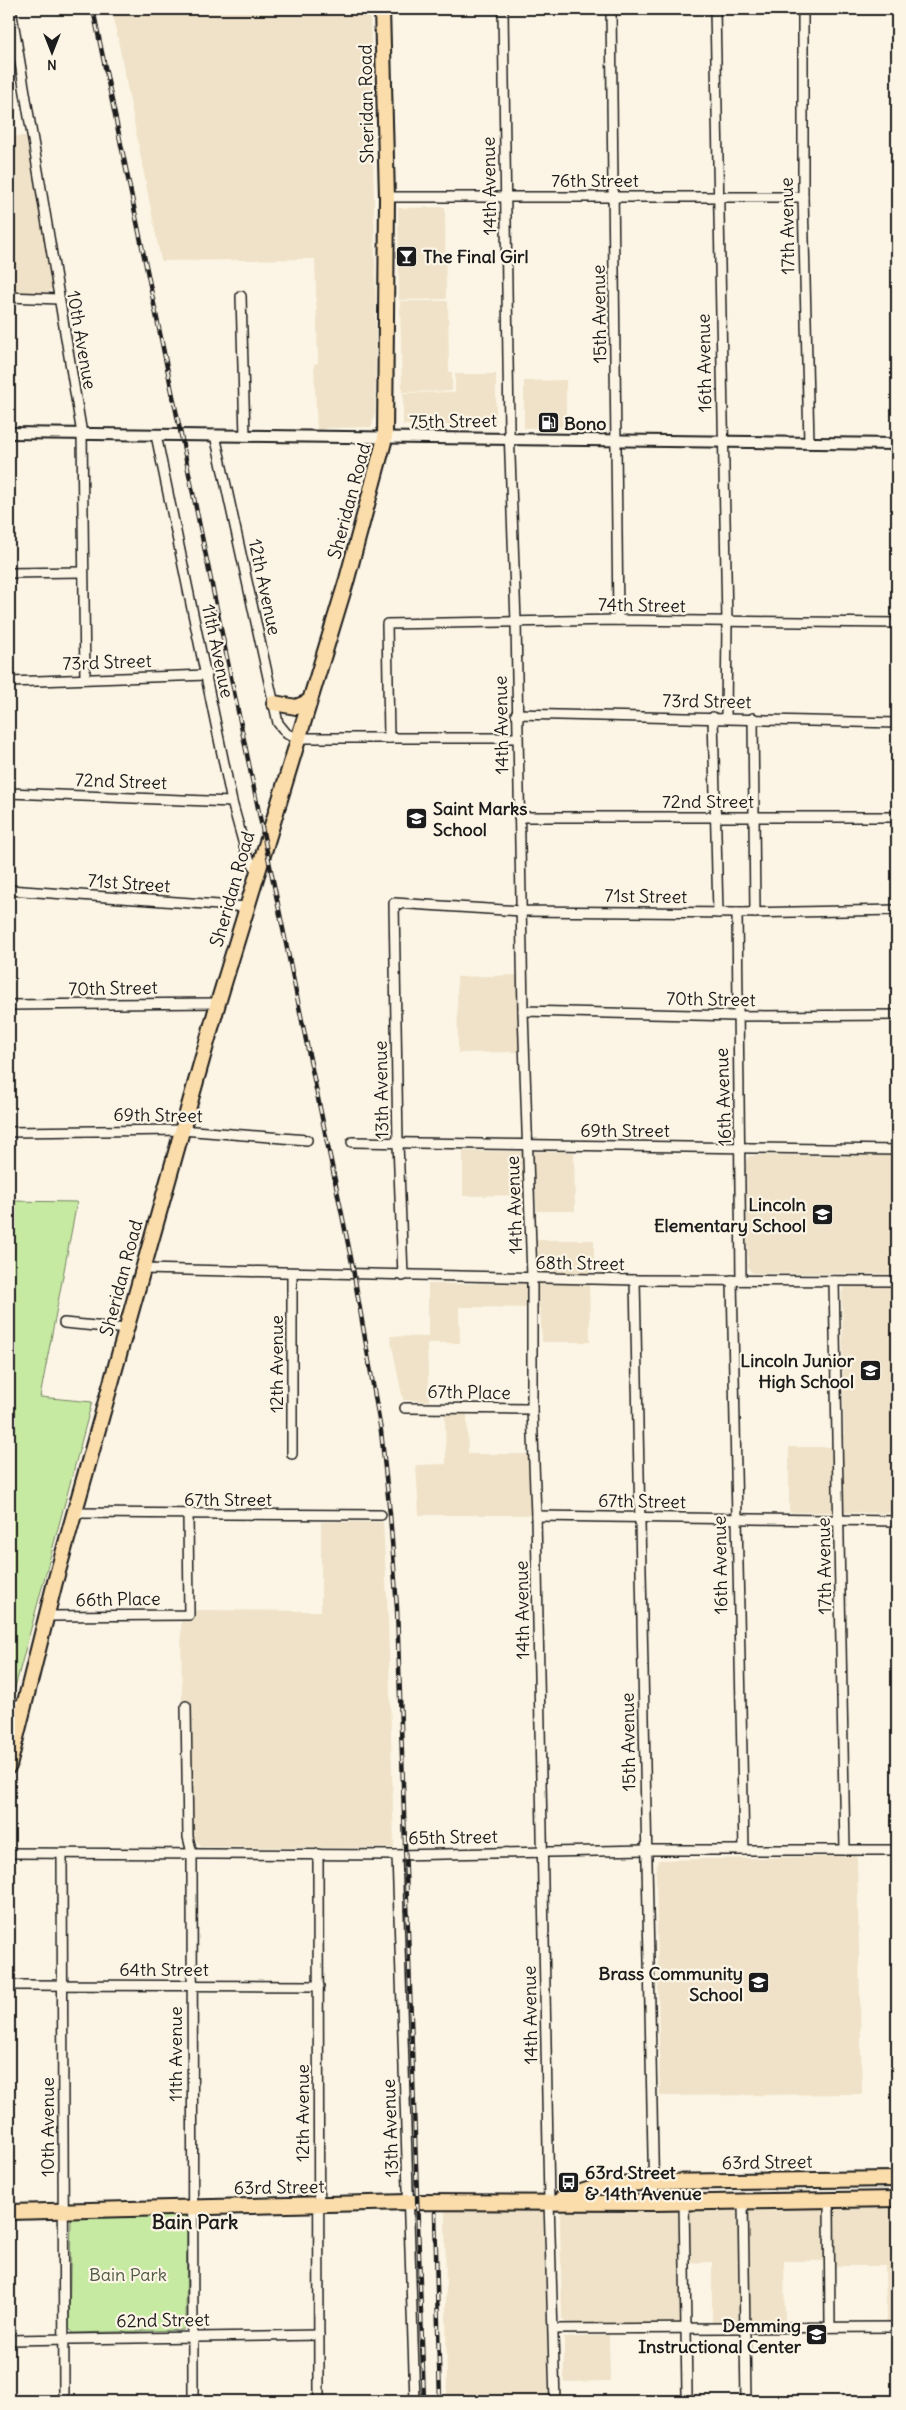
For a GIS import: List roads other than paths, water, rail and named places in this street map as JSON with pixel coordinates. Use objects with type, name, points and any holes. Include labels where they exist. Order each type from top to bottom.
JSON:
[{"type":"main road","name":"Sheridan Road","points":[[9,1766],[75,1513],[218,1003],[347,578],[386,438],[386,197],[382,9]]},
{"type":"main road","points":[[274,703],[296,707],[308,702]]},
{"type":"main road","name":"63rd Street","points":[[549,2202],[597,2187],[654,2182],[897,2179]]},
{"type":"main road","name":"63rd Street","points":[[9,2212],[409,2202],[654,2203],[897,2199]]},
{"type":"street","name":"10th Avenue","points":[[11,9],[82,434],[84,679]]},
{"type":"street","name":"14th Avenue","points":[[503,9],[509,437],[516,622],[516,714],[523,1012],[532,1278],[532,1409],[544,1852],[549,2202],[555,2401]]},
{"type":"street","name":"15th Avenue","points":[[611,9],[618,620]]},
{"type":"street","name":"16th Avenue","points":[[715,9],[717,197],[727,622],[726,717]]},
{"type":"street","name":"17th Avenue","points":[[804,9],[802,197],[809,443]]},
{"type":"street","name":"76th Street","points":[[386,197],[802,197]]},
{"type":"street","points":[[241,296],[245,436]]},
{"type":"street","points":[[9,297],[59,299]]},
{"type":"street","name":"75th Street","points":[[9,433],[386,438],[509,437],[897,444]]},
{"type":"street","name":"12th Avenue","points":[[215,435],[278,723],[287,734],[297,738]]},
{"type":"street","name":"11th Avenue","points":[[156,436],[232,802],[246,856],[257,870]]},
{"type":"street","points":[[9,573],[83,572]]},
{"type":"street","name":"74th Street","points":[[389,738],[387,624],[618,620],[897,623]]},
{"type":"street","name":"73rd Street","points":[[9,682],[207,675]]},
{"type":"street","name":"73rd Street","points":[[516,714],[726,717],[897,723]]},
{"type":"street","points":[[713,717],[714,817],[718,913]]},
{"type":"street","points":[[753,718],[755,913]]},
{"type":"street","points":[[297,738],[517,738]]},
{"type":"street","name":"72nd Street","points":[[9,793],[232,802]]},
{"type":"street","name":"72nd Street","points":[[519,817],[897,817]]},
{"type":"street","name":"71st Street","points":[[9,890],[247,907]]},
{"type":"street","name":"71st Street","points":[[394,903],[521,911],[755,913],[897,910]]},
{"type":"street","name":"13th Avenue","points":[[394,903],[402,1276]]},
{"type":"street","name":"16th Avenue","points":[[737,913],[736,1016],[741,1148],[736,1280],[735,1519],[744,1850]]},
{"type":"street","name":"70th Street","points":[[9,1005],[218,1003]]},
{"type":"street","name":"70th Street","points":[[523,1012],[736,1016],[897,1015]]},
{"type":"street","name":"69th Street","points":[[9,1132],[182,1130],[307,1140]]},
{"type":"street","name":"69th Street","points":[[352,1142],[897,1150]]},
{"type":"street","name":"68th Street","points":[[143,1269],[292,1274],[635,1280],[897,1281]]},
{"type":"street","name":"12th Avenue","points":[[292,1274],[292,1454]]},
{"type":"street","name":"15th Avenue","points":[[635,1280],[654,2203]]},
{"type":"street","name":"17th Avenue","points":[[834,1281],[846,1850]]},
{"type":"street","points":[[64,1323],[127,1329]]},
{"type":"street","name":"67th Place","points":[[405,1408],[532,1409]]},
{"type":"street","name":"67th Street","points":[[75,1513],[381,1515]]},
{"type":"street","name":"66th Place","points":[[47,1616],[189,1615],[188,1515]]},
{"type":"street","name":"67th Street","points":[[536,1516],[897,1521]]},
{"type":"street","points":[[9,1707],[25,1703]]},
{"type":"street","name":"11th Avenue","points":[[186,1706],[188,1837],[192,1853],[193,2401]]},
{"type":"street","name":"65th Street","points":[[9,1853],[397,1854],[646,1850],[897,1850]]},
{"type":"street","name":"10th Avenue","points":[[62,1854],[64,2401]]},
{"type":"street","name":"12th Avenue","points":[[318,1854],[319,2401]]},
{"type":"street","name":"13th Avenue","points":[[397,1854],[415,2401]]},
{"type":"street","name":"64th Street","points":[[9,1985],[319,1986]]},
{"type":"street","points":[[743,2201],[746,2401]]},
{"type":"street","points":[[829,2201],[830,2328]]},
{"type":"street","points":[[684,2202],[687,2393]]},
{"type":"street","points":[[554,2329],[897,2328]]},
{"type":"street","name":"62nd Street","points":[[9,2340],[319,2335]]},
{"type":"railway","points":[[93,9],[352,1263],[381,1431],[397,1608],[424,2401]]},
{"type":"railway","points":[[435,2213],[440,2401]]},
{"type":"place","name":"The Final Girl","points":[[407,256]]},
{"type":"place","name":"Bono","points":[[548,423]]},
{"type":"place","name":"Saint Marks School","points":[[417,818]]},
{"type":"place","name":"Lincoln Elementary School","points":[[822,1214]]},
{"type":"place","name":"Lincoln Junior High School","points":[[870,1370]]},
{"type":"place","name":"Brass Community School","points":[[759,1983]]},
{"type":"place","name":"63rd Street & 14th Avenue","points":[[569,2182]]},
{"type":"place","name":"Demming Instructional Center","points":[[817,2335]]},
{"type":"district","name":"Bain Park","points":[[195,2221]]}]
